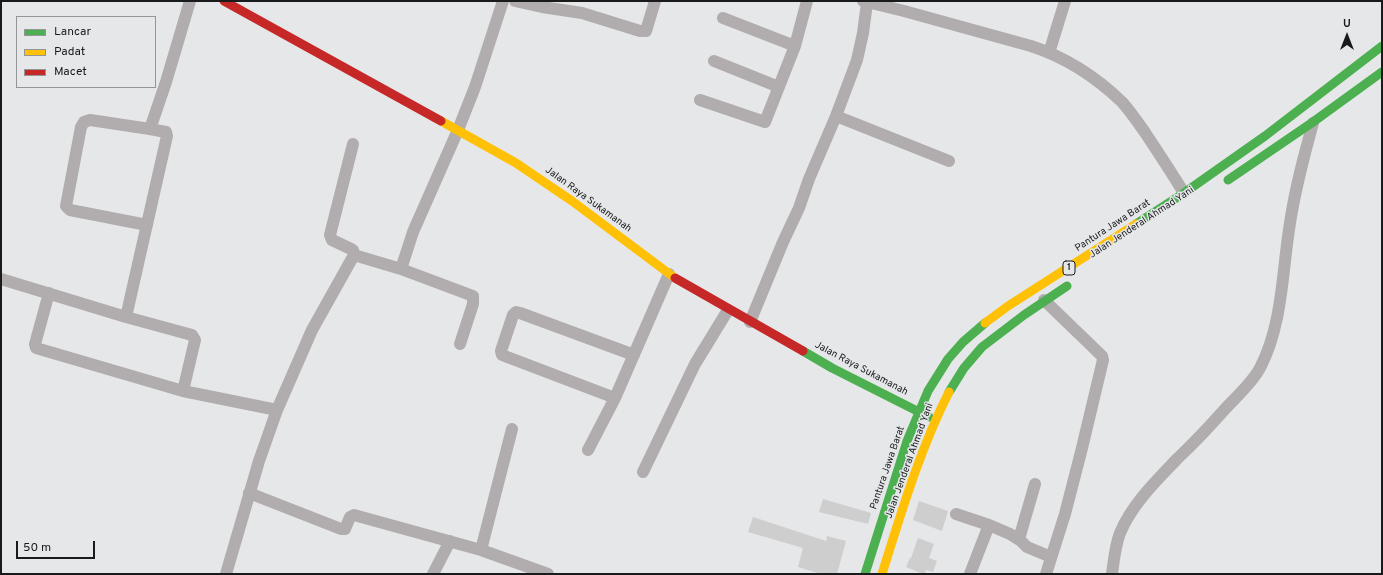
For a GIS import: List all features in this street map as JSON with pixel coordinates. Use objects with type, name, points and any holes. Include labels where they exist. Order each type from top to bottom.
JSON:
[{"type":"main road","name":"Jalan Raya Sukamanah","points":[[224,1],[516,163],[572,201],[669,274],[728,310],[832,368],[935,420]]},
{"type":"main road","name":"Pantura Jawa Barat","points":[[865,574],[883,513],[919,412],[930,387],[941,368],[955,350],[981,326],[1008,306],[1184,193],[1264,136],[1382,46]]},
{"type":"main road","points":[[1217,187],[1314,122],[1382,72]]},
{"type":"main road","name":"Jalan Jenderal Ahmad Yani","points":[[882,574],[904,505],[935,420],[946,398],[972,357],[1007,327],[1044,300],[1077,279]]},
{"type":"street","points":[[150,129],[166,82],[190,1]]},
{"type":"street","points":[[401,269],[413,232],[458,130],[475,87],[503,1]]},
{"type":"street","points":[[515,1],[582,13],[640,31],[646,31],[655,1]]},
{"type":"street","points":[[700,100],[765,122],[795,46],[807,1]]},
{"type":"street","points":[[1050,52],[1065,1]]},
{"type":"street","points":[[750,322],[783,242],[800,208],[857,60],[863,33],[865,2],[904,11],[1050,52],[1100,82],[1122,103],[1134,117],[1163,159],[1184,193]]},
{"type":"street","points":[[723,18],[795,46]]},
{"type":"street","points":[[714,62],[779,87]]},
{"type":"street","points":[[836,116],[949,161]]},
{"type":"street","points":[[126,317],[147,225],[167,136],[166,132],[150,129],[90,120],[84,122],[66,206],[70,210],[147,225]]},
{"type":"street","points":[[1112,574],[1116,545],[1127,517],[1155,482],[1211,425],[1248,384],[1260,368],[1269,346],[1278,313],[1290,222],[1303,160],[1314,122]]},
{"type":"street","points":[[352,144],[330,238],[351,249],[354,252],[354,255]]},
{"type":"street","points":[[354,255],[401,269],[474,296],[473,304],[460,344]]},
{"type":"street","points":[[226,574],[249,493],[277,410],[312,330],[354,255]]},
{"type":"street","points":[[588,450],[615,398],[669,274]]},
{"type":"street","points":[[1,278],[49,294],[194,336],[193,348],[183,391]]},
{"type":"street","points":[[49,294],[35,342],[36,348],[183,391],[277,410]]},
{"type":"street","points":[[1044,300],[1102,356],[1103,360],[1065,514],[1046,574]]},
{"type":"street","points":[[642,472],[695,364],[728,310]]},
{"type":"street","points":[[615,398],[502,355],[501,351],[513,314],[516,312],[520,313],[634,355]]},
{"type":"street","points":[[481,550],[512,429]]},
{"type":"street","points":[[1019,539],[1035,484]]},
{"type":"street","points":[[249,493],[341,529],[345,529],[350,517],[353,515],[481,550],[548,574]]},
{"type":"street","points":[[956,514],[1010,534],[1019,539],[1027,547],[1051,557]]},
{"type":"street","points":[[970,574],[989,525]]},
{"type":"street","points":[[433,574],[450,541]]},
{"type":"building","points":[[823,499],[871,513],[868,524],[819,512]]},
{"type":"building","points":[[919,501],[948,511],[942,531],[913,520]]},
{"type":"building","points":[[753,517],[826,541],[827,536],[846,541],[837,574],[821,574],[798,567],[803,548],[748,532]]},
{"type":"building","points":[[918,538],[934,544],[929,558],[937,561],[933,572],[926,570],[925,574],[923,574],[906,567]]},
{"type":"traffic: fast","points":[[1136,224],[1184,193],[1265,136],[1382,46]]},
{"type":"traffic: fast","points":[[1228,180],[1313,122],[1382,72]]},
{"type":"traffic: fast","points":[[949,392],[964,368],[982,347],[1024,315],[1067,286]]},
{"type":"traffic: fast","points":[[865,574],[907,441],[928,391],[948,359],[963,342],[985,323]]},
{"type":"traffic: fast","points":[[803,351],[832,368],[929,417]]},
{"type":"traffic: slow","points":[[441,121],[516,163],[572,201],[675,278]]},
{"type":"traffic: slow","points":[[985,323],[1008,306],[1136,224]]},
{"type":"traffic: slow","points":[[882,574],[920,459],[949,392]]},
{"type":"traffic: jam","points":[[224,1],[441,121]]},
{"type":"traffic: jam","points":[[675,278],[803,351]]}]
